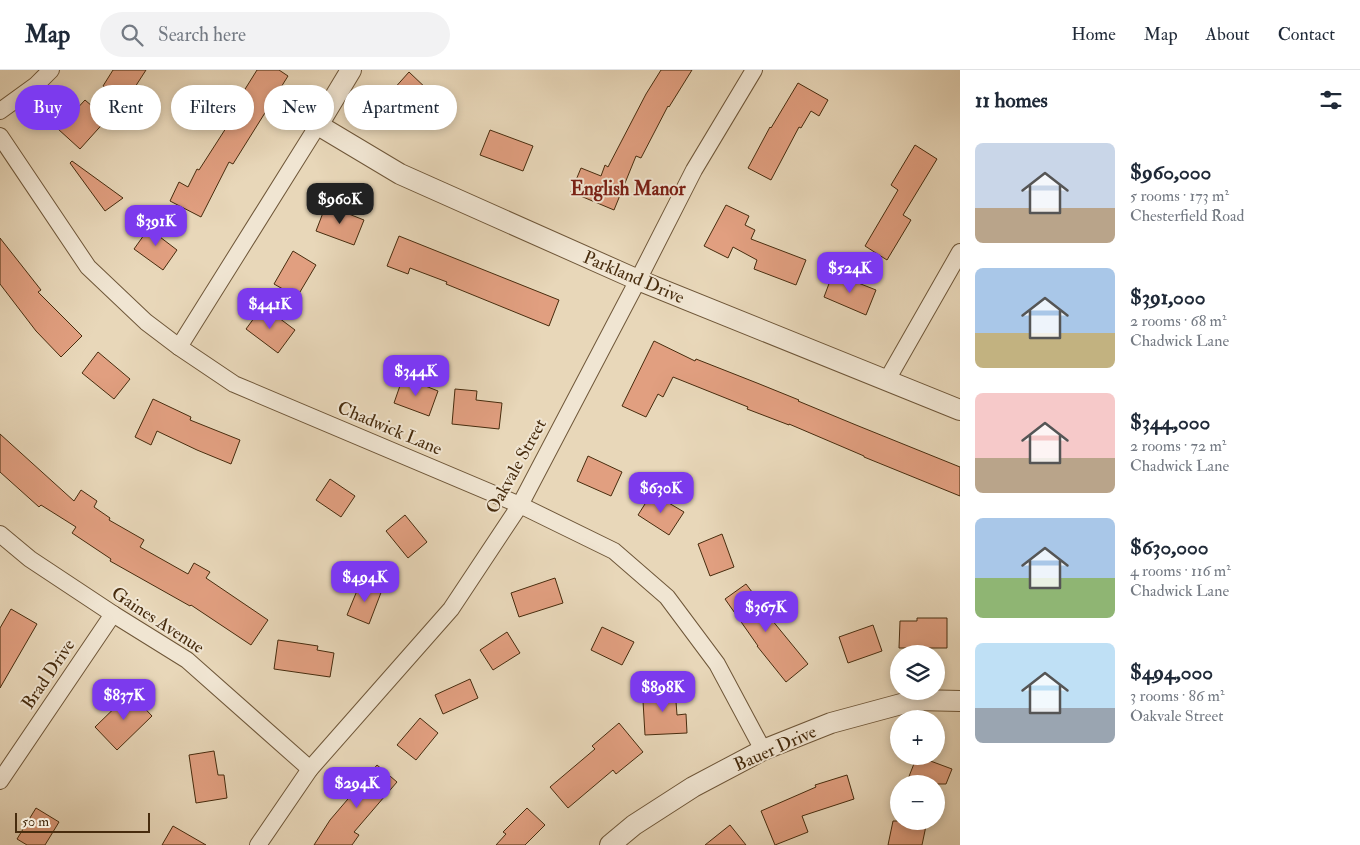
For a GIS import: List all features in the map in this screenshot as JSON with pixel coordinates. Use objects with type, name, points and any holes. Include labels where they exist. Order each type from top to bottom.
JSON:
[{"type":"street","points":[[0,111],[36,85],[51,70]]},
{"type":"street","points":[[334,98],[351,70]]},
{"type":"street","name":"Oakvale Street","points":[[258,845],[310,769],[451,608],[520,505],[694,170],[754,70]]},
{"type":"street","points":[[179,347],[315,130]]},
{"type":"street","name":"Parkland Drive","points":[[326,130],[400,174],[638,280],[960,410]]},
{"type":"street","name":"Chadwick Lane","points":[[0,136],[88,266],[146,322],[179,347],[234,384],[520,505],[614,551],[667,597],[717,664],[763,750]]},
{"type":"street","points":[[887,380],[960,252]]},
{"type":"street","name":"Gaines Avenue","points":[[0,534],[30,559],[187,660],[310,769]]},
{"type":"street","name":"Brad Drive","points":[[0,781],[113,614]]},
{"type":"street","name":"Bauer Drive","points":[[610,845],[634,825],[693,787],[763,750],[832,723],[916,700],[960,701]]},
{"type":"building","points":[[113,70],[146,70],[136,85],[104,85]]},
{"type":"building","points":[[257,70],[279,70],[288,76],[282,85],[264,85],[264,114],[233,164],[229,162],[201,217],[170,201],[179,182],[188,187],[197,169],[199,170],[225,130],[254,130],[254,85],[248,85]]},
{"type":"building","points":[[661,70],[692,70],[668,106],[641,158],[636,156],[614,210],[571,192],[581,168],[601,176],[605,165],[608,167],[646,94]]},
{"type":"building","points":[[409,72],[423,85],[397,85]]},
{"type":"building","points":[[798,83],[828,100],[819,116],[811,111],[801,128],[799,127],[771,180],[748,168],[770,127]]},
{"type":"building","points":[[85,100],[90,104],[90,130],[97,130],[80,149],[59,130],[80,130],[80,105]]},
{"type":"building","points":[[490,130],[533,146],[523,171],[480,155]]},
{"type":"building","points":[[915,145],[937,159],[903,215],[911,220],[887,260],[865,246],[898,190],[891,185]]},
{"type":"building","points":[[72,161],[123,198],[105,211],[70,163]]},
{"type":"building","points":[[326,205],[364,220],[354,245],[316,231]]},
{"type":"building","points":[[726,205],[749,216],[745,225],[755,230],[751,239],[806,260],[796,285],[754,269],[757,260],[733,247],[728,258],[704,246]]},
{"type":"building","points":[[154,221],[166,229],[160,237],[177,250],[163,270],[134,249]]},
{"type":"building","points":[[399,236],[559,300],[549,326],[410,268],[408,274],[387,266]]},
{"type":"building","points":[[0,238],[41,290],[38,292],[82,336],[61,357],[36,331],[0,284]]},
{"type":"building","points":[[293,251],[316,265],[297,297],[274,284]]},
{"type":"building","points":[[833,273],[876,290],[866,315],[824,297]]},
{"type":"building","points":[[263,306],[295,330],[278,353],[246,329]]},
{"type":"building","points":[[654,341],[695,361],[696,359],[757,383],[960,467],[960,496],[673,377],[663,397],[658,394],[646,417],[622,406]]},
{"type":"building","points":[[98,352],[130,379],[114,399],[82,373]]},
{"type":"building","points":[[403,377],[438,391],[429,416],[394,403]]},
{"type":"building","points":[[455,389],[477,391],[476,400],[502,403],[499,429],[452,424]]},
{"type":"building","points":[[153,399],[191,417],[190,420],[240,440],[231,464],[157,431],[151,445],[135,437]]},
{"type":"building","points":[[0,434],[74,501],[81,490],[97,501],[94,507],[110,518],[109,520],[144,540],[140,547],[188,574],[194,563],[210,572],[206,578],[268,620],[251,645],[191,605],[110,561],[111,559],[72,533],[76,527],[41,505],[39,507],[0,472]]},
{"type":"building","points":[[588,456],[622,472],[611,496],[577,481]]},
{"type":"building","points":[[330,479],[355,496],[341,517],[316,500]]},
{"type":"building","points":[[652,493],[684,512],[669,535],[638,515]]},
{"type":"building","points":[[405,515],[427,542],[408,558],[386,531]]},
{"type":"building","points":[[722,534],[734,567],[710,576],[698,544]]},
{"type":"building","points":[[555,578],[563,603],[519,617],[511,593]]},
{"type":"building","points":[[361,581],[382,590],[369,624],[347,615]]},
{"type":"building","points":[[746,584],[767,614],[808,664],[786,682],[757,646],[725,599]]},
{"type":"building","points":[[11,609],[37,624],[0,688],[0,628]]},
{"type":"building","points":[[917,618],[947,618],[947,648],[945,648],[945,645],[899,645],[900,621],[917,621]]},
{"type":"building","points":[[873,625],[882,651],[848,663],[839,637]]},
{"type":"building","points":[[602,627],[634,642],[622,665],[591,650]]},
{"type":"building","points":[[507,632],[520,653],[493,670],[480,650]]},
{"type":"building","points":[[278,640],[318,646],[317,650],[334,653],[330,677],[274,669]]},
{"type":"building","points":[[470,679],[478,698],[443,714],[435,695]]},
{"type":"building","points":[[675,688],[677,715],[686,714],[687,733],[645,735],[643,701],[647,700],[646,690]]},
{"type":"building","points":[[130,693],[152,716],[117,750],[95,727]]},
{"type":"building","points":[[420,718],[438,733],[416,760],[397,745]]},
{"type":"building","points":[[619,723],[643,752],[616,774],[613,770],[568,808],[550,787],[595,749],[592,746]]},
{"type":"building","points":[[214,751],[218,775],[224,775],[227,798],[196,803],[189,755]]},
{"type":"building","points":[[377,765],[397,782],[354,832],[359,835],[352,845],[314,845],[330,820]]},
{"type":"building","points":[[913,765],[941,765],[952,769],[946,784],[945,775],[910,775]]},
{"type":"building","points":[[847,775],[854,799],[802,816],[808,832],[775,845],[761,811],[816,787],[815,785]]},
{"type":"building","points":[[36,808],[59,822],[45,845],[27,845],[17,839]]},
{"type":"building","points":[[527,808],[545,825],[525,845],[496,845],[506,834],[503,832]]},
{"type":"building","points":[[730,825],[746,845],[705,845]]},
{"type":"building","points":[[173,826],[206,845],[162,845]]},
{"type":"building","points":[[891,830],[925,830],[922,845],[888,845]]},
{"type":"district","name":"English Manor","points":[[628,188]]}]
